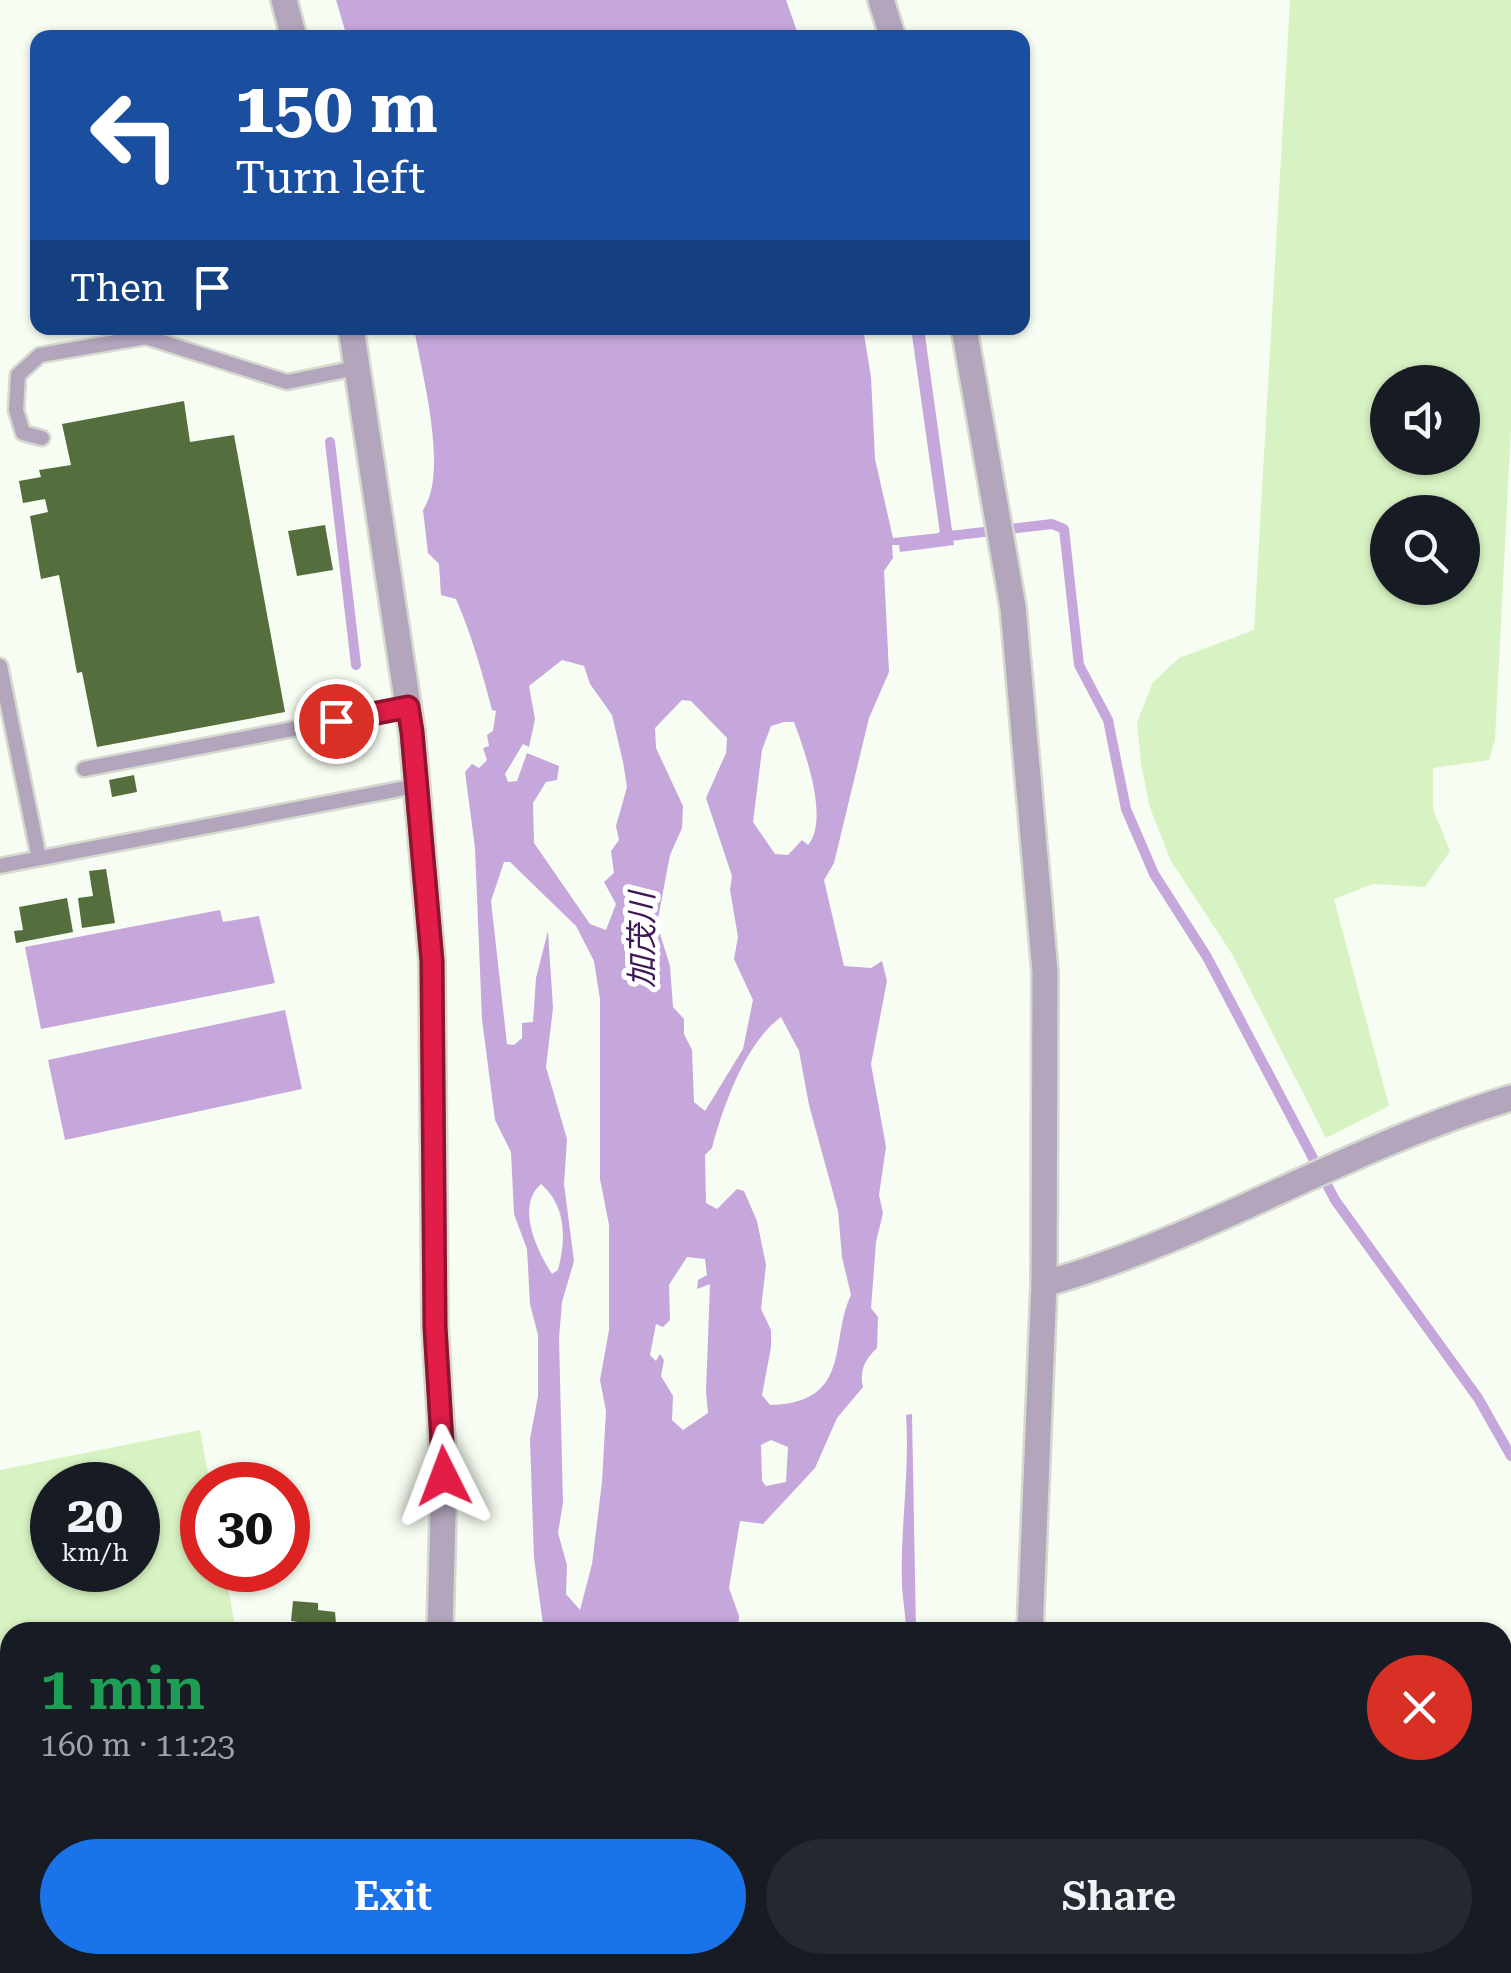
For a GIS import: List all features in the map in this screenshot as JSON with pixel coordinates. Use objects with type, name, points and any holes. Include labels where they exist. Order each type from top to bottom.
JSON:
[{"type":"street","points":[[284,0],[292,30]]},
{"type":"street","points":[[881,0],[890,30]]},
{"type":"street","points":[[352,335],[408,707],[432,961],[435,1327],[444,1476],[440,1622]]},
{"type":"street","points":[[965,335],[1013,606],[1045,972],[1044,1284],[1030,1622]]},
{"type":"street","points":[[1044,1284],[1106,1266],[1426,1123],[1511,1098]]},
{"type":"lane","points":[[42,438],[23,433],[16,410],[18,375],[40,355],[146,336],[287,382],[356,368]]},
{"type":"lane","points":[[0,666],[39,858]]},
{"type":"lane","points":[[84,769],[408,707]]},
{"type":"lane","points":[[0,866],[416,786]]},
{"type":"green space","points":[[1290,0],[1511,0],[1511,428],[1495,740],[1489,760],[1433,768],[1433,809],[1450,851],[1425,887],[1373,884],[1334,899],[1389,1106],[1326,1138],[1232,954],[1171,861],[1150,808],[1137,722],[1153,682],[1179,658],[1254,630]]},
{"type":"green space","points":[[200,1430],[206,1462],[180,1462],[180,1592],[229,1592],[234,1622],[0,1622],[0,1470],[30,1464],[30,1592],[160,1592],[160,1462],[40,1462]]},
{"type":"water","points":[[336,0],[786,0],[797,30],[345,30]]},
{"type":"water","name":"加茂川","points":[[415,335],[864,335],[871,377],[875,459],[893,538],[940,533],[912,335],[925,335],[954,545],[900,552],[899,545],[892,545],[893,558],[884,571],[889,672],[869,718],[834,863],[824,880],[844,966],[871,968],[882,961],[887,981],[871,1064],[886,1147],[879,1195],[883,1213],[876,1242],[871,1308],[878,1317],[877,1348],[864,1366],[863,1387],[837,1418],[815,1468],[763,1524],[740,1521],[729,1588],[739,1622],[543,1622],[534,1558],[530,1439],[538,1396],[538,1335],[530,1304],[527,1249],[514,1214],[511,1152],[495,1120],[482,1019],[475,848],[465,772],[472,764],[479,768],[487,760],[483,748],[489,746],[487,735],[493,731],[496,711],[492,710],[456,599],[441,595],[439,564],[428,553],[423,510],[434,472],[434,448]],"holes":[[[562,660],[584,666],[590,684],[612,715],[627,787],[616,826],[619,840],[611,851],[614,873],[604,882],[616,904],[606,930],[590,924],[534,843],[533,803],[546,782],[557,780],[559,766],[527,753],[517,781],[508,782],[505,774],[523,744],[529,747],[535,719],[529,686]],[[682,700],[691,701],[727,738],[726,753],[706,798],[732,876],[730,890],[738,937],[734,959],[753,1000],[743,1049],[705,1111],[694,1102],[692,1050],[684,1034],[684,1019],[673,1007],[670,966],[657,924],[670,855],[682,828],[683,806],[656,748],[655,728]],[[794,722],[816,802],[814,833],[808,845],[802,840],[788,855],[775,854],[753,822],[762,750],[771,726]],[[504,862],[510,862],[576,926],[594,961],[600,999],[600,1179],[609,1225],[609,1330],[600,1380],[606,1411],[602,1482],[592,1564],[580,1610],[566,1594],[567,1565],[558,1533],[563,1503],[559,1338],[562,1302],[574,1261],[564,1184],[567,1139],[546,1067],[553,1008],[548,931],[536,978],[533,1022],[522,1023],[522,1038],[514,1045],[507,1044],[491,901]],[[781,1017],[799,1051],[809,1105],[838,1211],[842,1257],[851,1295],[826,1381],[815,1393],[796,1402],[770,1405],[762,1395],[771,1330],[761,1309],[766,1265],[757,1221],[744,1191],[737,1189],[717,1209],[706,1203],[705,1155],[712,1148],[738,1076],[768,1028]],[[541,1184],[560,1213],[562,1247],[558,1270],[552,1274],[531,1228],[530,1204]],[[687,1257],[705,1259],[707,1275],[698,1280],[697,1289],[710,1284],[708,1413],[683,1430],[672,1420],[673,1396],[661,1376],[664,1360],[660,1354],[656,1361],[650,1355],[656,1324],[663,1327],[670,1320],[669,1285]],[[771,1440],[788,1447],[786,1482],[766,1486],[762,1481],[761,1445]]]},
{"type":"water","points":[[220,910],[223,922],[259,916],[275,983],[41,1029],[25,947]]},
{"type":"water","points":[[285,1010],[302,1089],[65,1140],[48,1060]]},
{"type":"water","points":[[912,1414],[916,1622],[905,1622],[902,1586],[906,1415]]},
{"type":"building","points":[[184,401],[190,442],[234,435],[285,712],[97,747],[82,672],[77,673],[59,575],[41,579],[30,516],[48,512],[45,499],[23,503],[19,481],[41,477],[39,470],[71,465],[62,424]]},
{"type":"building","points":[[325,525],[333,570],[297,576],[288,531]]},
{"type":"building","points":[[134,775],[137,792],[112,797],[109,780]]},
{"type":"building","points":[[106,869],[115,923],[82,928],[78,898],[93,896],[89,871]]},
{"type":"building","points":[[67,898],[73,932],[16,943],[14,931],[23,930],[19,907]]},
{"type":"building","points":[[293,1601],[318,1603],[318,1610],[335,1612],[336,1622],[298,1622],[291,1621]]},
{"type":"waterway","points":[[330,442],[356,665]]},
{"type":"waterway","points":[[941,537],[1052,524],[1064,529],[1079,665],[1108,720],[1126,809],[1154,874],[1207,957],[1335,1200],[1478,1398],[1511,1456]]},
{"type":"route","points":[[336,721],[408,707],[412,732],[432,961],[435,1327],[444,1476]]}]
